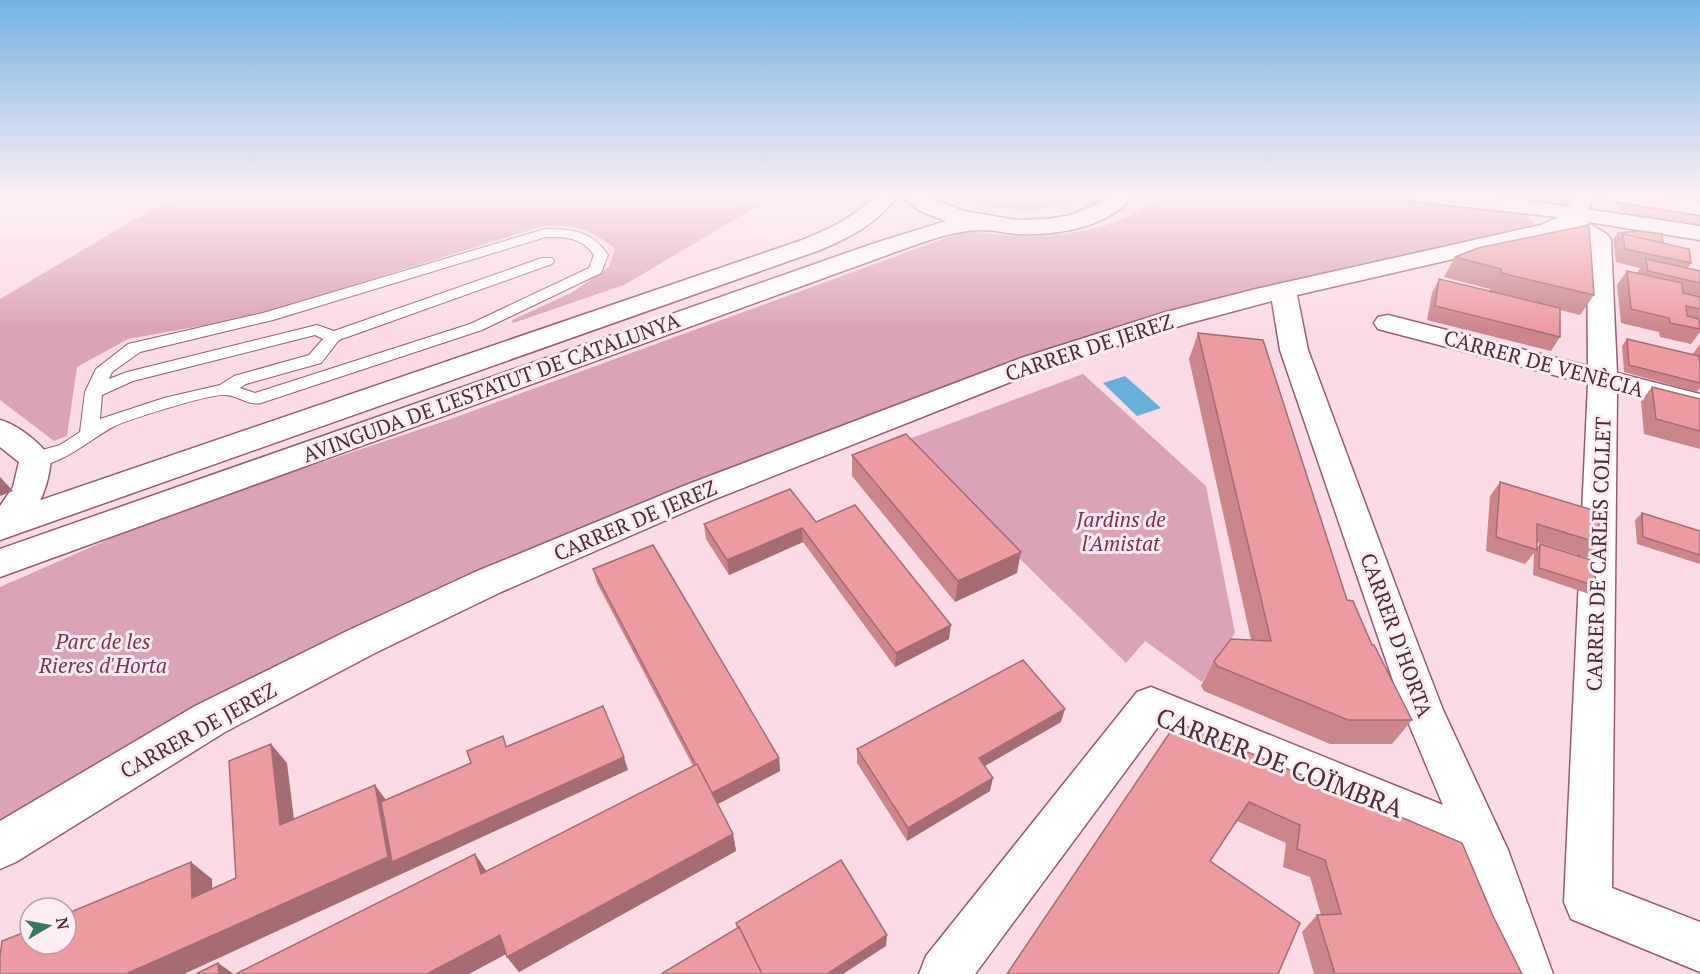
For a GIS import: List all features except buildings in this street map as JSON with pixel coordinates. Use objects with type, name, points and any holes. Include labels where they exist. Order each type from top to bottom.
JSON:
[{"type":"street","name":"AVINGUDA DE L'ESTATUT DE CATALUNYA","points":[[0,525],[823,239]]},
{"type":"street","name":"AVINGUDA DE L'ESTATUT DE CATALUNYA","points":[[0,563],[910,239]]},
{"type":"street","name":"CARRER DE JEREZ","points":[[0,846],[210,719],[361,642],[488,582],[698,493],[1031,364],[1176,318],[1508,239]]},
{"type":"street","name":"CARRER DE CARLES COLLET","points":[[1599,239],[1603,378],[1588,902],[1700,947]]},
{"type":"street","name":"CARRER D'HORTA","points":[[1297,288],[1294,350],[1423,710],[1485,850],[1528,974]]},
{"type":"street","name":"CARRER DE VENÈCIA","points":[[1388,323],[1700,404]]},
{"type":"street","points":[[0,430],[35,459],[33,482],[18,509],[0,525]]},
{"type":"street","name":"CARRER DE COÏMBRA","points":[[944,974],[1151,705],[1418,816],[1485,850]]},
{"type":"lane","points":[[89,435],[94,392],[105,369],[134,348],[267,317],[517,239]]},
{"type":"lane","points":[[226,389],[255,399],[476,327],[585,278],[596,270],[601,255],[588,239]]},
{"type":"lane","points":[[35,459],[67,449],[108,422],[170,402],[226,389],[240,380],[315,359],[333,337],[547,261]]},
{"type":"lane","points":[[94,392],[127,377],[317,330],[333,337]]},
{"type":"green space","points":[[101,239],[500,239],[251,317],[128,339],[77,367],[67,436],[54,441],[0,400],[0,299]]},
{"type":"green space","points":[[602,239],[701,239],[624,285],[513,323],[512,320],[571,293],[609,267],[615,249]]},
{"type":"green space","name":"Parc de les Rieres d'Horta","points":[[942,239],[1477,239],[1194,305],[586,530],[0,832],[0,587],[162,516],[448,420]]},
{"type":"green space","name":"Jardins de l'Amistat","points":[[1083,374],[1206,486],[1235,633],[1202,682],[1145,641],[1126,663],[901,442]]},
{"type":"water","points":[[1125,376],[1161,408],[1137,416],[1103,383]]}]
